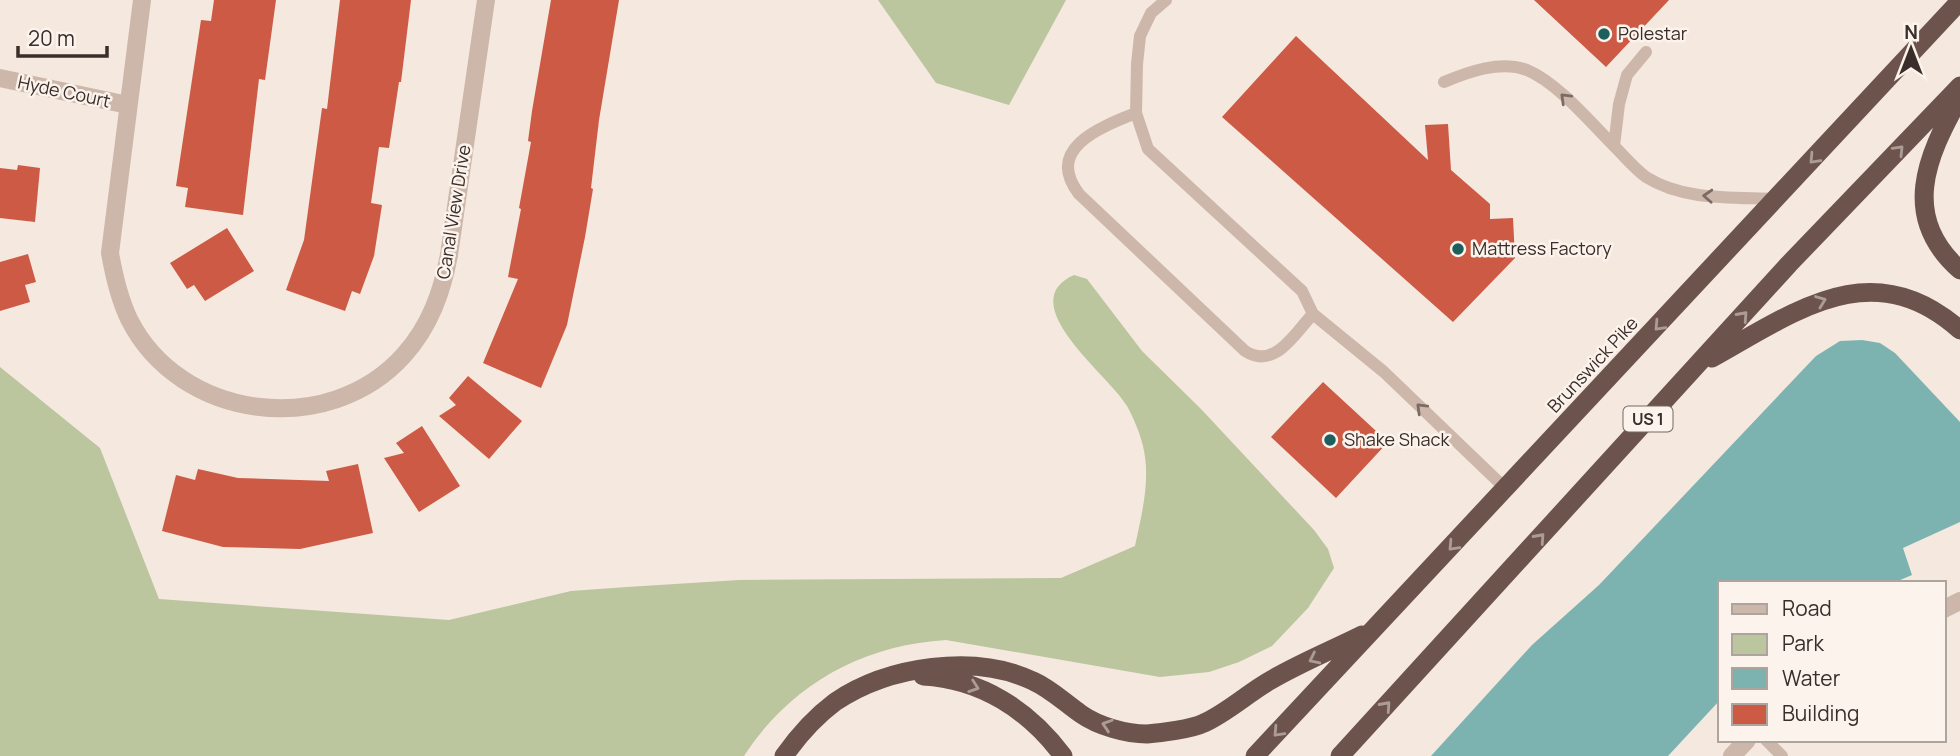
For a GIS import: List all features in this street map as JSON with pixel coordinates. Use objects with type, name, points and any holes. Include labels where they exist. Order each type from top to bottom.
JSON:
[{"type":"highway","name":"Brunswick Pike","points":[[1255,756],[1960,1]]},
{"type":"highway","name":"US 1","points":[[1340,756],[1789,264],[1960,86]]},
{"type":"highway","points":[[1960,97],[1933,152],[1924,180],[1923,197],[1924,212],[1932,237],[1947,258],[1960,270]]},
{"type":"highway","points":[[1696,367],[1798,310],[1830,297],[1850,293],[1877,293],[1906,298],[1937,312],[1960,330]]},
{"type":"highway","points":[[784,756],[812,721],[836,702],[883,680],[940,666],[983,666],[1034,681],[1084,716],[1110,727],[1146,734],[1202,725],[1271,680],[1375,629]]},
{"type":"highway","points":[[883,680],[933,677],[988,692],[1040,728],[1063,756]]},
{"type":"street","name":"Canal View Drive","points":[[142,0],[110,253],[121,299],[130,320],[150,350],[175,374],[200,390],[233,403],[271,410],[310,407],[332,401],[377,379],[404,356],[427,324],[442,289],[486,0]]},
{"type":"street","name":"Hyde Court","points":[[0,78],[128,106]]},
{"type":"street","points":[[1732,756],[1744,742]]},
{"type":"lane","points":[[1166,0],[1151,13],[1140,36],[1136,113],[1148,149],[1302,291],[1313,314],[1384,372],[1506,489]]},
{"type":"lane","points":[[1614,146],[1619,103],[1627,75],[1646,52]]},
{"type":"lane","points":[[1444,82],[1468,72],[1498,67],[1526,70],[1553,87],[1644,176],[1665,187],[1697,195],[1776,199]]},
{"type":"lane","points":[[1136,113],[1101,127],[1081,141],[1069,155],[1068,171],[1079,194],[1245,351],[1255,357],[1267,357],[1277,353],[1313,314]]},
{"type":"lane","points":[[1768,742],[1783,756]]},
{"type":"green space","points":[[878,0],[1066,0],[1009,105],[936,83]]},
{"type":"green space","points":[[1074,275],[1087,279],[1142,351],[1201,409],[1314,530],[1328,549],[1334,568],[1308,608],[1272,646],[1239,662],[1209,672],[1160,677],[946,640],[915,644],[885,650],[857,660],[806,689],[762,731],[744,756],[0,756],[0,367],[100,448],[159,599],[449,620],[571,591],[627,587],[739,580],[1061,578],[1135,546],[1146,483],[1143,446],[1127,406],[1070,340],[1059,321],[1053,303],[1057,287]]},
{"type":"water","points":[[1840,341],[1880,343],[1895,353],[1960,422],[1960,522],[1903,548],[1912,575],[1898,581],[1718,581],[1718,702],[1668,756],[1431,756],[1532,645],[1599,585],[1816,356]]},
{"type":"building","points":[[214,0],[276,0],[265,80],[259,79],[243,215],[185,207],[188,188],[176,186],[201,20],[211,21]]},
{"type":"building","points":[[340,0],[411,0],[401,82],[389,148],[379,147],[371,203],[382,205],[374,256],[360,294],[352,291],[345,311],[286,290],[304,240],[322,108],[327,109]]},
{"type":"building","points":[[551,0],[619,0],[599,120],[593,189],[585,237],[567,325],[541,388],[483,363],[518,279],[508,277],[521,209],[519,208],[531,142],[528,141],[532,111]]},
{"type":"building","name":"Polestar","points":[[1534,0],[1669,0],[1606,67]]},
{"type":"building","points":[[1296,36],[1428,160],[1425,125],[1448,124],[1451,170],[1490,204],[1490,219],[1513,218],[1515,258],[1453,322],[1222,117]]},
{"type":"building","points":[[18,165],[40,168],[35,222],[0,218],[0,168],[17,170]]},
{"type":"building","points":[[227,228],[254,271],[205,301],[194,285],[187,289],[170,263]]},
{"type":"building","points":[[28,254],[36,282],[25,285],[30,302],[0,311],[0,262]]},
{"type":"building","points":[[468,376],[522,421],[489,459],[439,416],[456,405],[449,398]]},
{"type":"building","name":"Shake Shack","points":[[1323,382],[1388,442],[1336,498],[1271,437]]},
{"type":"building","points":[[422,426],[460,486],[419,512],[384,458],[404,453],[396,443]]},
{"type":"building","points":[[358,464],[373,533],[300,549],[223,547],[162,531],[176,475],[195,480],[198,469],[238,478],[329,481],[326,471]]},
{"type":"place","name":"Polestar","points":[[1604,34]]},
{"type":"place","name":"Mattress Factory","points":[[1458,249]]},
{"type":"place","name":"Shake Shack","points":[[1330,440]]}]
